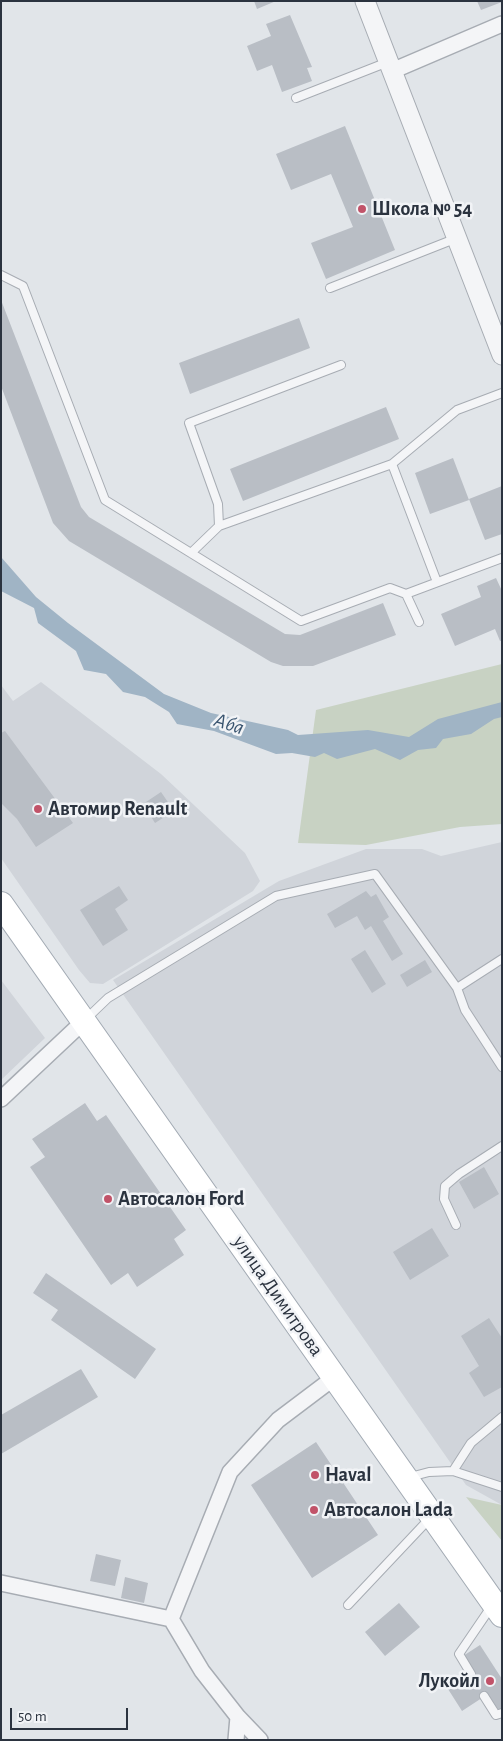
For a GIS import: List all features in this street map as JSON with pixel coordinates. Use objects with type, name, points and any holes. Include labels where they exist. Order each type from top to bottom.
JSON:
[{"type":"main road","name":"улица Димитрова","points":[[1,904],[498,1609]]},
{"type":"street","points":[[365,1],[502,355]]},
{"type":"street","points":[[390,67],[502,24]]},
{"type":"street","points":[[1,1099],[84,1021]]},
{"type":"street","points":[[171,1619],[230,1472],[278,1420],[335,1377]]},
{"type":"street","points":[[1,1583],[171,1619],[202,1671],[238,1717],[260,1740]]},
{"type":"street","points":[[236,1740],[238,1717]]},
{"type":"lane","points":[[296,98],[390,67]]},
{"type":"lane","points":[[330,288],[456,238]]},
{"type":"lane","points":[[1,275],[23,286],[105,500],[301,621],[390,588],[406,594],[502,558]]},
{"type":"lane","points":[[219,526],[218,504],[189,423],[341,365]]},
{"type":"lane","points":[[191,553],[219,526],[392,464],[457,410],[502,393]]},
{"type":"lane","points":[[392,464],[437,582]]},
{"type":"lane","points":[[406,594],[419,622]]},
{"type":"lane","points":[[84,1021],[108,998],[276,896],[375,874],[457,988],[465,1010],[502,1067]]},
{"type":"lane","points":[[457,988],[502,959]]},
{"type":"lane","points":[[456,1225],[444,1200],[445,1186],[459,1174],[502,1146]]},
{"type":"lane","points":[[453,1471],[471,1443],[502,1417]]},
{"type":"lane","points":[[405,1478],[429,1472],[453,1471],[502,1487]]},
{"type":"lane","points":[[348,1605],[432,1516]]},
{"type":"lane","points":[[471,1674],[459,1654],[498,1609]]},
{"type":"lane","points":[[484,1696],[496,1715],[502,1713]]},
{"type":"shaded area","points":[[41,682],[161,774],[245,853],[260,881],[253,891],[103,984],[90,983],[79,970],[1,858],[1,685],[13,701]]},
{"type":"shaded area","points":[[502,842],[502,1505],[466,1485],[113,980],[279,881],[366,849],[422,849],[441,856]]},
{"type":"shaded area","points":[[1,980],[45,1038],[1,1080]]},
{"type":"green space","points":[[502,664],[502,824],[460,827],[366,845],[298,843],[316,710]]},
{"type":"green space","points":[[466,1497],[502,1505],[502,1541]]},
{"type":"water","name":"Аба","points":[[1,557],[36,597],[68,623],[164,694],[211,713],[288,730],[298,735],[368,730],[409,737],[438,719],[502,702],[502,717],[494,719],[471,734],[443,739],[436,748],[418,750],[400,760],[375,749],[337,759],[324,753],[315,757],[292,753],[276,754],[214,731],[177,724],[169,712],[145,697],[123,692],[106,674],[84,670],[76,651],[38,623],[34,608],[1,591]]},
{"type":"building","points":[[254,1],[276,1],[257,9]]},
{"type":"building","points":[[477,1],[502,1],[502,2],[481,10]]},
{"type":"building","points":[[290,15],[312,67],[307,68],[312,81],[282,92],[272,65],[257,71],[247,46],[271,36],[266,24]]},
{"type":"building","name":"Школа № 54","points":[[345,126],[395,250],[326,279],[311,243],[353,227],[331,174],[291,190],[276,154]]},
{"type":"building","points":[[1,300],[81,507],[89,517],[285,634],[300,635],[383,603],[396,635],[313,666],[283,666],[271,662],[69,541],[53,523],[1,386]]},
{"type":"building","points":[[299,318],[310,348],[190,394],[179,363]]},
{"type":"building","points":[[386,407],[399,439],[243,501],[230,469]]},
{"type":"building","points":[[453,458],[469,500],[430,514],[415,473]]},
{"type":"building","points":[[502,486],[502,534],[485,540],[469,499]]},
{"type":"building","points":[[496,578],[502,591],[502,641],[500,641],[495,629],[455,646],[441,614],[481,597],[477,586]]},
{"type":"building","points":[[5,731],[73,823],[36,847],[17,819],[1,803],[1,733]]},
{"type":"building","points":[[161,792],[174,811],[155,823],[143,804]]},
{"type":"building","points":[[119,886],[128,900],[115,909],[128,930],[103,946],[80,910]]},
{"type":"building","points":[[366,891],[371,897],[376,894],[389,917],[383,921],[403,954],[392,961],[371,926],[365,930],[357,916],[335,928],[327,914]]},
{"type":"building","points":[[365,950],[386,984],[372,993],[351,959]]},
{"type":"building","points":[[425,960],[432,972],[407,987],[400,975]]},
{"type":"building","name":"Автосалон Ford","points":[[85,1103],[97,1121],[106,1115],[186,1230],[174,1239],[184,1255],[137,1287],[128,1273],[111,1285],[30,1167],[45,1157],[32,1139]]},
{"type":"building","points":[[484,1167],[499,1194],[474,1209],[459,1182]]},
{"type":"building","points":[[432,1228],[449,1256],[410,1280],[393,1252]]},
{"type":"building","points":[[46,1273],[156,1349],[135,1379],[51,1320],[58,1310],[33,1293]]},
{"type":"building","points":[[489,1318],[502,1338],[502,1387],[484,1397],[469,1373],[479,1366],[461,1336]]},
{"type":"building","points":[[81,1369],[98,1397],[1,1454],[1,1415]]},
{"type":"building","name":"Автосалон Lada","points":[[316,1442],[378,1535],[312,1578],[251,1485]]},
{"type":"building","points":[[96,1554],[121,1560],[115,1586],[90,1581]]},
{"type":"building","points":[[125,1577],[148,1583],[144,1603],[121,1598]]},
{"type":"building","points":[[399,1603],[420,1627],[385,1656],[365,1632]]},
{"type":"building","points":[[480,1645],[502,1679],[502,1709],[499,1711],[488,1694],[462,1711],[448,1689],[473,1672],[463,1656]]},
{"type":"place","name":"Школа № 54","points":[[362,209]]},
{"type":"place","name":"Автомир Renault","points":[[38,809]]},
{"type":"place","name":"Автосалон Ford","points":[[108,1199]]},
{"type":"place","name":"Haval","points":[[315,1475]]},
{"type":"place","name":"Автосалон Lada","points":[[314,1510]]},
{"type":"place","name":"Лукойл","points":[[490,1681]]}]
